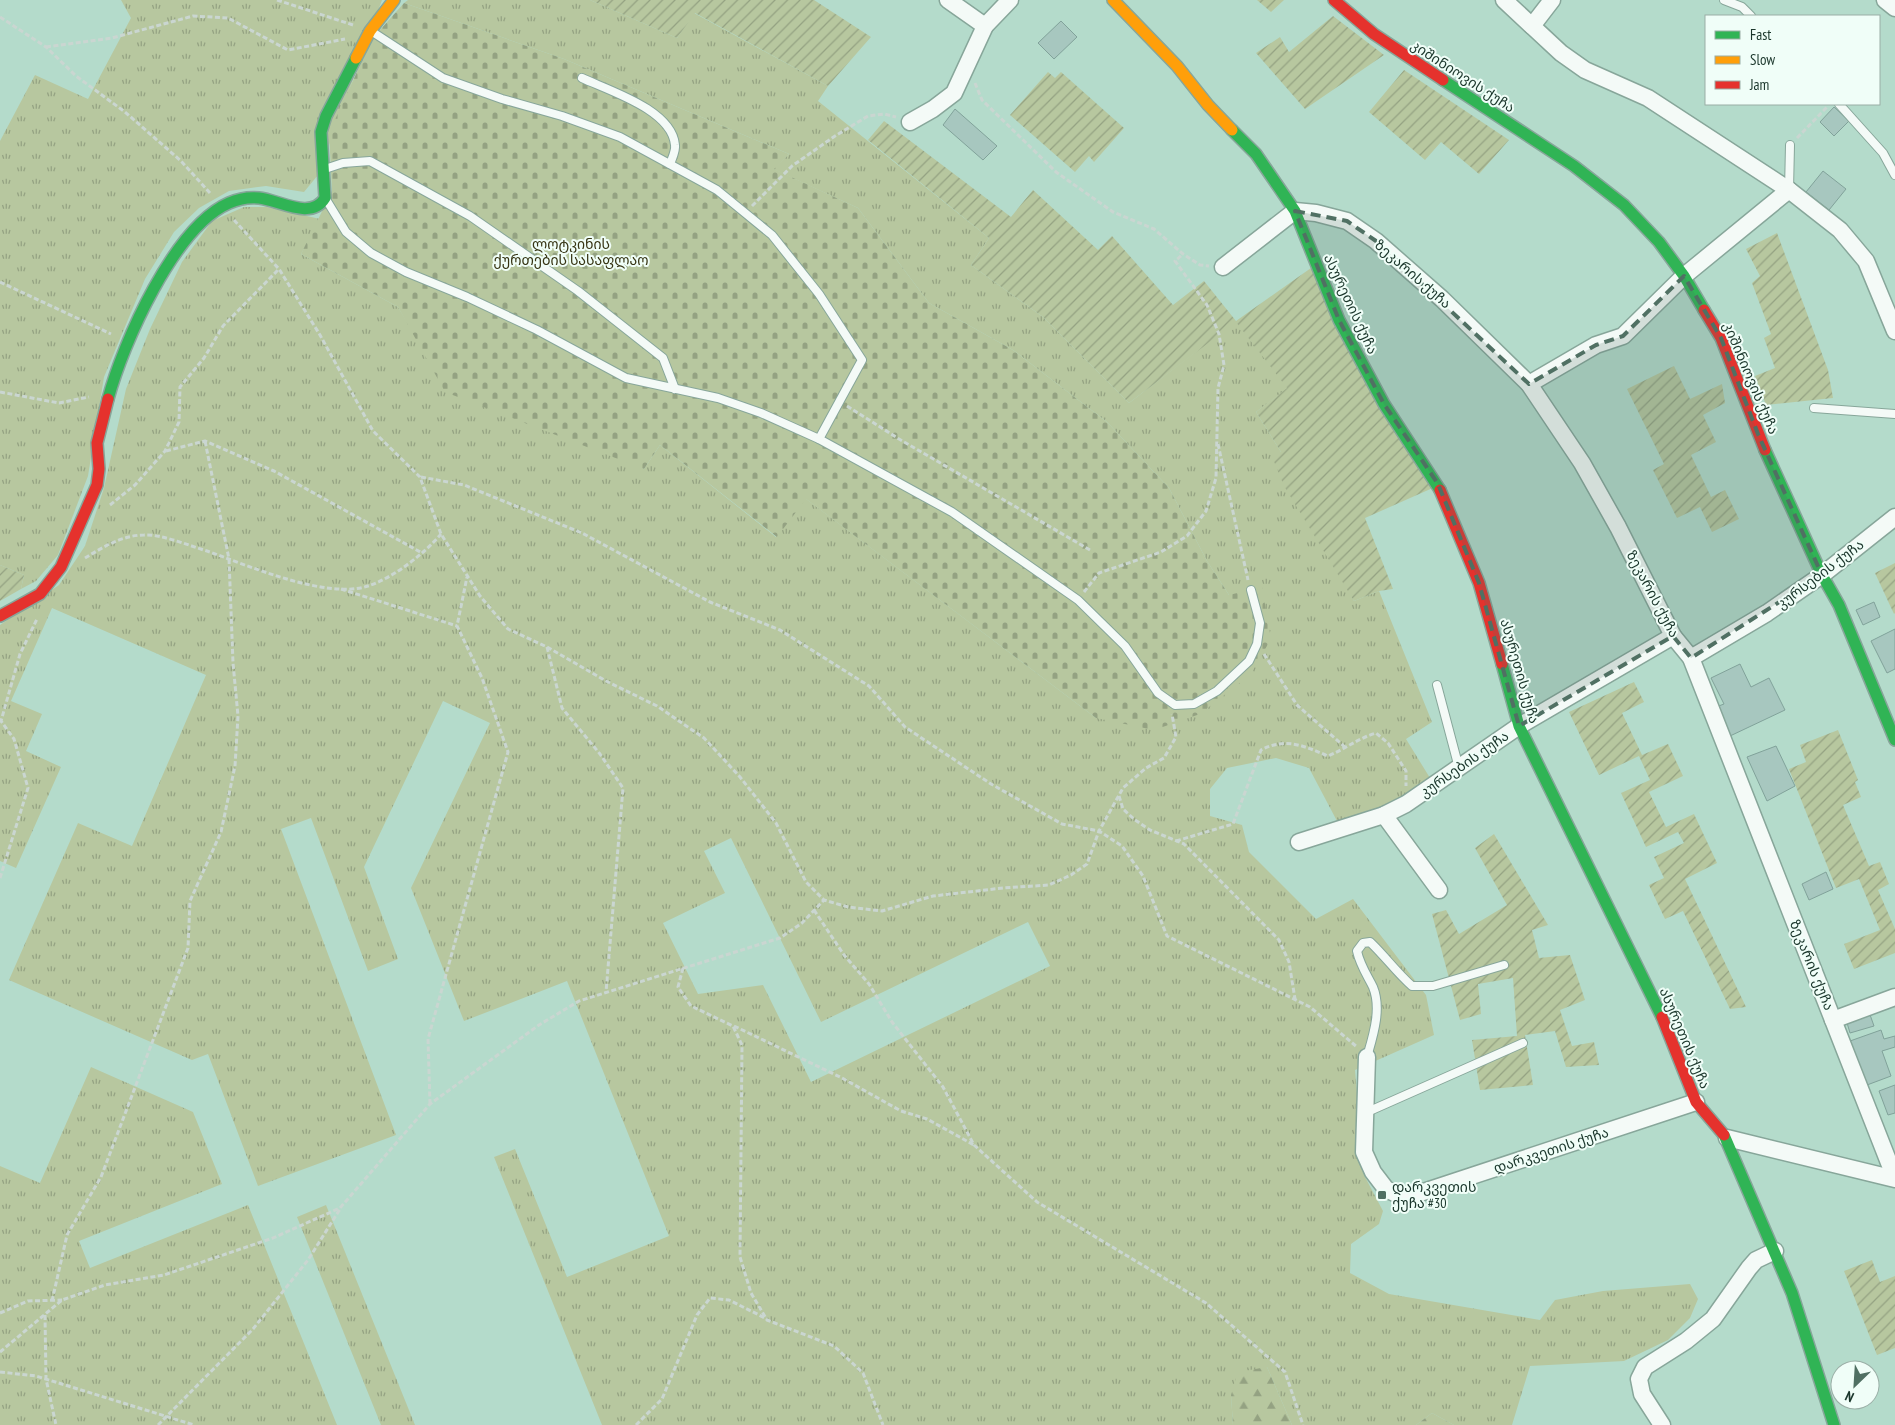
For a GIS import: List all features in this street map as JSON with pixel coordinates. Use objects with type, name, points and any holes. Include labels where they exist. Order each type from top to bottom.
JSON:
[{"type":"street","points":[[0,616],[16,605],[42,594],[74,541],[80,520],[95,489],[99,473],[97,443],[110,393],[159,279],[196,225],[222,206],[250,198],[274,200],[296,206],[314,208],[321,205],[325,198],[321,132],[326,116],[370,31],[394,0]]},
{"type":"street","points":[[948,0],[985,26]]},
{"type":"street","points":[[910,122],[933,109],[954,93],[985,26],[1010,0]]},
{"type":"street","name":"ასურეთის ქუჩა","points":[[1113,0],[1177,66],[1208,105],[1256,154],[1295,211],[1339,320],[1384,404],[1438,484],[1479,583],[1519,726],[1656,1006],[1696,1102],[1727,1138],[1792,1293],[1834,1425]]},
{"type":"street","name":"კიშინიოვის ქუჩა","points":[[1334,0],[1374,34],[1574,166],[1624,206],[1660,242],[1684,276],[1721,338],[1758,434],[1822,576],[1839,605],[1895,740]]},
{"type":"street","points":[[1504,0],[1561,54],[1585,70],[1648,98],[1789,190],[1840,230],[1866,261],[1895,330]]},
{"type":"street","points":[[1532,26],[1552,0]]},
{"type":"street","points":[[1885,0],[1895,8]]},
{"type":"street","points":[[1530,384],[1596,345],[1623,336],[1684,276],[1789,190]]},
{"type":"street","points":[[1223,267],[1295,211]]},
{"type":"street","name":"ზეკარის ქუჩა","points":[[1295,211],[1316,213],[1347,221],[1376,241],[1442,299],[1530,384],[1582,464],[1614,519],[1673,636],[1691,658],[1895,1179]]},
{"type":"street","name":"კურსების ქუჩა","points":[[1691,658],[1767,613],[1822,576],[1895,517]]},
{"type":"street","name":"კურსების ქუჩა","points":[[1299,842],[1384,815],[1406,804],[1519,726],[1673,636]]},
{"type":"street","points":[[1384,815],[1439,890]]},
{"type":"street","points":[[1834,1020],[1895,997]]},
{"type":"street","points":[[1365,1114],[1368,1057]]},
{"type":"street","name":"დარკვეთის ქუჩა","points":[[1365,1114],[1364,1152],[1373,1172],[1386,1190],[1406,1198],[1696,1102]]},
{"type":"street","points":[[1727,1138],[1895,1179]]},
{"type":"street","points":[[1662,1425],[1642,1394],[1639,1379],[1645,1367],[1686,1341],[1713,1319],[1756,1260],[1775,1251]]},
{"type":"lane","points":[[1724,0],[1742,7],[1750,15]]},
{"type":"lane","points":[[370,31],[443,78],[502,99],[562,116],[620,137],[717,190],[772,235],[819,294],[862,360],[820,440]]},
{"type":"lane","points":[[582,78],[633,102],[664,120],[673,135],[676,147],[670,164]]},
{"type":"lane","points":[[1840,105],[1883,153],[1895,175]]},
{"type":"lane","points":[[1789,190],[1790,145]]},
{"type":"lane","points":[[323,169],[342,163],[370,161],[470,216],[578,291],[663,358],[675,389]]},
{"type":"lane","points":[[325,198],[346,232],[371,253],[406,272],[467,297],[537,330],[626,378],[718,398],[761,413],[820,440],[952,512],[1078,600],[1124,646],[1158,693],[1175,705],[1194,704],[1217,692],[1249,661],[1257,644],[1260,623],[1251,590]]},
{"type":"lane","points":[[1814,408],[1895,414]]},
{"type":"lane","points":[[1437,685],[1459,768]]},
{"type":"lane","points":[[1368,1057],[1377,1019],[1374,989],[1361,967],[1357,951],[1363,943],[1370,942],[1385,955],[1395,971],[1412,986],[1433,986],[1504,965]]},
{"type":"lane","points":[[1365,1114],[1523,1043]]},
{"type":"path","points":[[277,0],[370,31]]},
{"type":"path","points":[[46,47],[112,38],[193,16],[228,18],[288,50],[341,40],[370,31]]},
{"type":"path","points":[[968,66],[982,100],[1056,172],[1113,212],[1154,229],[1200,266],[1223,267]]},
{"type":"path","points":[[1790,145],[1830,105]]},
{"type":"path","points":[[746,212],[792,166],[868,116],[884,114],[910,122]]},
{"type":"path","points":[[1078,600],[1098,573],[1161,552],[1187,536],[1206,511],[1216,478],[1218,388],[1224,365],[1219,334],[1207,305],[1174,261],[1183,254]]},
{"type":"path","points":[[105,509],[135,485],[165,451],[179,422],[180,387],[204,358],[223,326],[279,268]]},
{"type":"path","points":[[0,282],[130,343]]},
{"type":"path","points":[[0,392],[60,403],[110,393]]},
{"type":"path","points":[[840,402],[899,439],[1090,550]]},
{"type":"path","points":[[373,431],[420,477],[441,534],[480,596],[508,628],[547,647],[606,681],[657,706],[704,738],[740,777],[776,823],[806,882],[824,900],[848,907],[882,911],[933,896],[1049,885],[1087,864],[1099,832],[1118,795],[1123,788],[1146,768],[1164,758],[1176,737],[1172,713],[1167,700]]},
{"type":"path","points":[[1216,437],[1251,590]]},
{"type":"path","points":[[165,451],[205,441],[274,471],[422,553]]},
{"type":"path","points":[[52,1301],[67,1235],[101,1177],[188,948],[190,901],[221,832],[235,766],[238,716],[233,663],[229,559],[205,441]]},
{"type":"path","points":[[420,477],[464,485],[582,533],[710,602],[780,630],[868,686],[905,727],[991,784],[1062,824],[1099,832],[1122,846],[1143,876],[1167,936],[1310,1007],[1368,1057]]},
{"type":"path","points":[[339,588],[367,586],[404,567],[422,553],[441,534]]},
{"type":"path","points":[[77,563],[110,543],[145,535],[186,544],[296,582],[339,588],[457,626]]},
{"type":"path","points":[[430,1104],[428,1039],[508,752],[482,678],[457,626],[467,577]]},
{"type":"path","points":[[0,878],[28,788],[14,739],[1,721],[20,654],[44,606],[42,594]]},
{"type":"path","points":[[1257,644],[1275,668],[1297,705],[1346,748]]},
{"type":"path","points":[[547,647],[562,708],[600,754],[624,788],[606,992]]},
{"type":"path","points":[[1176,840],[1233,824],[1261,750],[1274,743],[1302,744],[1328,756],[1346,748],[1361,738],[1376,733],[1388,743],[1406,771],[1406,804]]},
{"type":"path","points":[[1118,795],[1123,809],[1135,820],[1150,830],[1184,844],[1279,940],[1290,962],[1295,1000]]},
{"type":"path","points":[[158,1425],[253,1329],[308,1260],[340,1208],[430,1104],[539,1025],[579,1000],[780,938],[802,922],[824,900]]},
{"type":"path","points":[[814,910],[844,955],[869,984],[892,1022],[942,1087],[974,1145]]},
{"type":"path","points":[[683,968],[678,988],[691,1006],[842,1078],[901,1111],[927,1119],[974,1145],[1037,1202],[1206,1303],[1285,1372],[1303,1425]]},
{"type":"path","points":[[733,1026],[742,1046],[740,1257],[751,1293],[768,1320]]},
{"type":"path","points":[[0,1313],[28,1301],[62,1300],[104,1285],[164,1275],[273,1238],[340,1208]]},
{"type":"path","points":[[636,1425],[662,1399],[697,1315],[710,1298],[729,1300],[768,1320],[834,1346],[863,1373],[883,1425]]},
{"type":"path","points":[[0,1352],[62,1300]]},
{"type":"path","points":[[45,1314],[46,1379],[56,1425]]},
{"type":"path","points":[[0,1372],[46,1379],[194,1425]]},
{"type":"highlighted area","points":[[1295,211],[1347,221],[1376,241],[1529,384],[1596,345],[1623,336],[1684,276],[1721,338],[1758,434],[1822,575],[1691,658],[1673,636],[1519,726],[1479,583],[1438,484],[1384,404],[1339,320]]},
{"type":"green space","points":[[121,0],[382,0],[318,175],[304,192],[266,186],[229,191],[199,208],[174,232],[145,279],[104,377],[88,476],[58,555],[36,581],[21,589],[24,575],[0,565],[0,141],[35,75],[88,99],[131,18]]},
{"type":"green space","points":[[408,0],[590,0],[677,38],[694,13],[828,86],[818,101],[989,238],[971,265],[1043,317],[1129,403],[1236,321],[1288,388],[1256,412],[1281,452],[1354,601],[1379,591],[1432,722],[1406,739],[1430,778],[1395,804],[1337,821],[1309,768],[1276,758],[1227,768],[1210,789],[1210,816],[1242,825],[1249,852],[1316,919],[1353,899],[1426,995],[1434,1035],[1355,1070],[1364,1175],[1383,1211],[1379,1224],[1351,1244],[1350,1273],[1389,1294],[1540,1320],[1555,1300],[1603,1291],[1690,1284],[1698,1299],[1690,1318],[1668,1340],[1624,1361],[1530,1366],[1512,1425],[1454,1425],[1432,1413],[1416,1425],[1292,1425],[1267,1367],[1231,1395],[1233,1425],[602,1425],[494,1157],[515,1149],[567,1277],[669,1236],[567,981],[464,1021],[411,888],[490,723],[443,701],[364,867],[398,959],[368,971],[311,818],[281,829],[396,1135],[258,1186],[208,1054],[192,1060],[9,980],[78,823],[132,846],[206,675],[52,608],[11,701],[42,714],[26,751],[61,767],[16,868],[0,861],[0,625],[59,585],[85,546],[104,488],[126,389],[150,329],[182,262],[212,221],[244,207],[267,207],[320,219],[301,254],[398,307],[416,337],[644,469],[660,445],[776,537],[805,498],[1096,718],[1229,595],[1207,561],[1169,488],[1107,422],[1013,350],[929,303],[858,208],[773,169],[789,154],[564,59],[404,3]],"holes":[[[731,838],[821,1022],[1028,922],[1050,966],[811,1082],[763,985],[698,994],[663,923],[725,893],[704,851]]]},
{"type":"green space","points":[[590,0],[814,0],[871,37],[828,86],[695,13],[677,38]]},
{"type":"green space","points":[[1257,0],[1284,0],[1271,12]]},
{"type":"green space","name":"ლოტკინის ქურთების სასაფლაო","points":[[404,3],[564,59],[789,154],[774,169],[858,208],[929,303],[1013,350],[1107,422],[1169,488],[1207,561],[1229,595],[1262,587],[1271,639],[1250,675],[1200,714],[1154,730],[1096,718],[806,499],[777,537],[660,445],[644,469],[445,392],[398,307],[301,254],[332,191],[329,133],[372,39]]},
{"type":"green space","points":[[1333,16],[1384,55],[1305,109],[1256,53],[1280,37],[1289,52]]},
{"type":"green space","points":[[1404,70],[1509,140],[1479,174],[1441,142],[1425,160],[1369,112]]},
{"type":"green space","points":[[1048,72],[1055,78],[1061,72],[1124,128],[1094,162],[1089,156],[1075,172],[1010,115]]},
{"type":"green space","points":[[884,121],[1011,217],[1033,190],[1098,250],[1112,236],[1173,305],[1204,281],[1236,321],[1311,268],[1435,487],[1365,518],[1393,589],[1379,591],[1354,601],[1284,486],[1273,459],[1281,452],[1256,412],[1287,388],[1236,322],[1129,403],[1043,317],[971,265],[989,238],[868,140]]},
{"type":"green space","points":[[1777,233],[1828,370],[1833,398],[1766,405],[1755,376],[1775,368],[1764,338],[1771,334],[1752,283],[1760,276],[1746,249]]},
{"type":"green space","points":[[1674,366],[1690,399],[1722,384],[1725,403],[1703,415],[1716,442],[1691,455],[1711,497],[1725,490],[1739,519],[1712,532],[1700,507],[1677,518],[1653,470],[1664,464],[1627,389]]},
{"type":"green space","points":[[1895,563],[1895,613],[1894,614],[1875,573]]},
{"type":"green space","points":[[0,565],[24,575],[21,589],[0,601]]},
{"type":"green space","points":[[1634,682],[1644,702],[1622,713],[1642,755],[1668,744],[1683,776],[1649,792],[1666,827],[1694,814],[1717,863],[1685,879],[1746,1007],[1730,1009],[1683,911],[1665,919],[1649,885],[1664,878],[1654,857],[1684,843],[1678,832],[1646,847],[1621,793],[1650,780],[1639,756],[1599,775],[1569,712]]},
{"type":"green space","points":[[1838,730],[1858,780],[1855,782],[1861,797],[1843,805],[1869,866],[1880,862],[1889,884],[1878,890],[1895,929],[1895,953],[1854,969],[1844,944],[1880,930],[1859,879],[1836,888],[1789,769],[1806,762],[1800,745]]},
{"type":"green space","points":[[1494,834],[1548,925],[1532,930],[1539,958],[1570,955],[1585,1000],[1560,1010],[1572,1046],[1594,1042],[1599,1065],[1566,1067],[1555,1031],[1525,1035],[1533,1085],[1480,1090],[1472,1040],[1517,1036],[1513,978],[1478,984],[1481,1014],[1460,1020],[1432,914],[1446,910],[1459,934],[1507,905],[1475,848]]},
{"type":"green space","points":[[91,1067],[193,1112],[222,1184],[79,1241],[90,1268],[248,1205],[337,1425],[0,1425],[0,1166],[40,1183]]},
{"type":"green space","points":[[326,1205],[415,1425],[381,1425],[297,1217]]},
{"type":"green space","points":[[1872,1260],[1880,1282],[1895,1276],[1895,1348],[1877,1355],[1844,1271]]},
{"type":"green space","points":[[1267,1367],[1292,1425],[1233,1425],[1231,1395],[1238,1372]]},
{"type":"green space","points":[[1432,1413],[1454,1425],[1416,1425]]},
{"type":"building","points":[[1061,21],[1077,37],[1054,59],[1038,43]]},
{"type":"building","points":[[1834,107],[1849,121],[1834,136],[1820,122]]},
{"type":"building","points":[[955,109],[997,146],[983,160],[943,125]]},
{"type":"building","points":[[1823,171],[1846,189],[1829,210],[1806,192]]},
{"type":"building","points":[[1874,602],[1880,617],[1863,625],[1856,610]]},
{"type":"building","points":[[1895,629],[1895,669],[1887,673],[1871,641]]},
{"type":"building","points":[[1740,664],[1751,687],[1769,678],[1785,710],[1730,736],[1716,707],[1724,704],[1711,678]]},
{"type":"building","points":[[1776,746],[1795,786],[1767,801],[1747,757]]},
{"type":"building","points":[[1826,872],[1833,889],[1809,900],[1802,884]]},
{"type":"building","points":[[1868,1009],[1874,1026],[1850,1033],[1845,1016]]},
{"type":"building","points":[[1881,1030],[1884,1039],[1895,1036],[1895,1047],[1882,1051],[1891,1076],[1867,1085],[1850,1041]]},
{"type":"building","points":[[1895,1085],[1895,1113],[1888,1115],[1879,1091]]},
{"type":"traffic: fast","points":[[108,399],[115,375],[138,319],[154,289],[170,261],[189,236],[209,216],[236,200],[259,198],[303,209],[319,205],[325,198],[321,132],[326,116],[356,58]]},
{"type":"traffic: fast","points":[[1443,80],[1574,166],[1624,205],[1659,242],[1684,276],[1704,310]]},
{"type":"traffic: fast","points":[[1232,130],[1256,154],[1295,211],[1339,320],[1384,404],[1440,490]]},
{"type":"traffic: fast","points":[[1765,450],[1822,575],[1839,605],[1895,740]]},
{"type":"traffic: fast","points":[[1502,664],[1519,726],[1662,1017]]},
{"type":"traffic: fast","points":[[1724,1135],[1792,1293],[1834,1425]]},
{"type":"traffic: slow","points":[[356,58],[370,31],[394,0]]},
{"type":"traffic: slow","points":[[1113,0],[1177,66],[1208,105],[1232,130]]},
{"type":"traffic: jam","points":[[1334,0],[1374,34],[1443,80]]},
{"type":"traffic: jam","points":[[1704,310],[1721,338],[1765,450]]},
{"type":"traffic: jam","points":[[0,616],[40,594],[61,567],[97,485],[99,469],[97,443],[108,399]]},
{"type":"traffic: jam","points":[[1440,490],[1479,583],[1502,664]]},
{"type":"traffic: jam","points":[[1662,1017],[1696,1102],[1724,1135]]},
{"type":"place","name":"დარკვეთის ქუჩა #30","points":[[1382,1195]]}]
